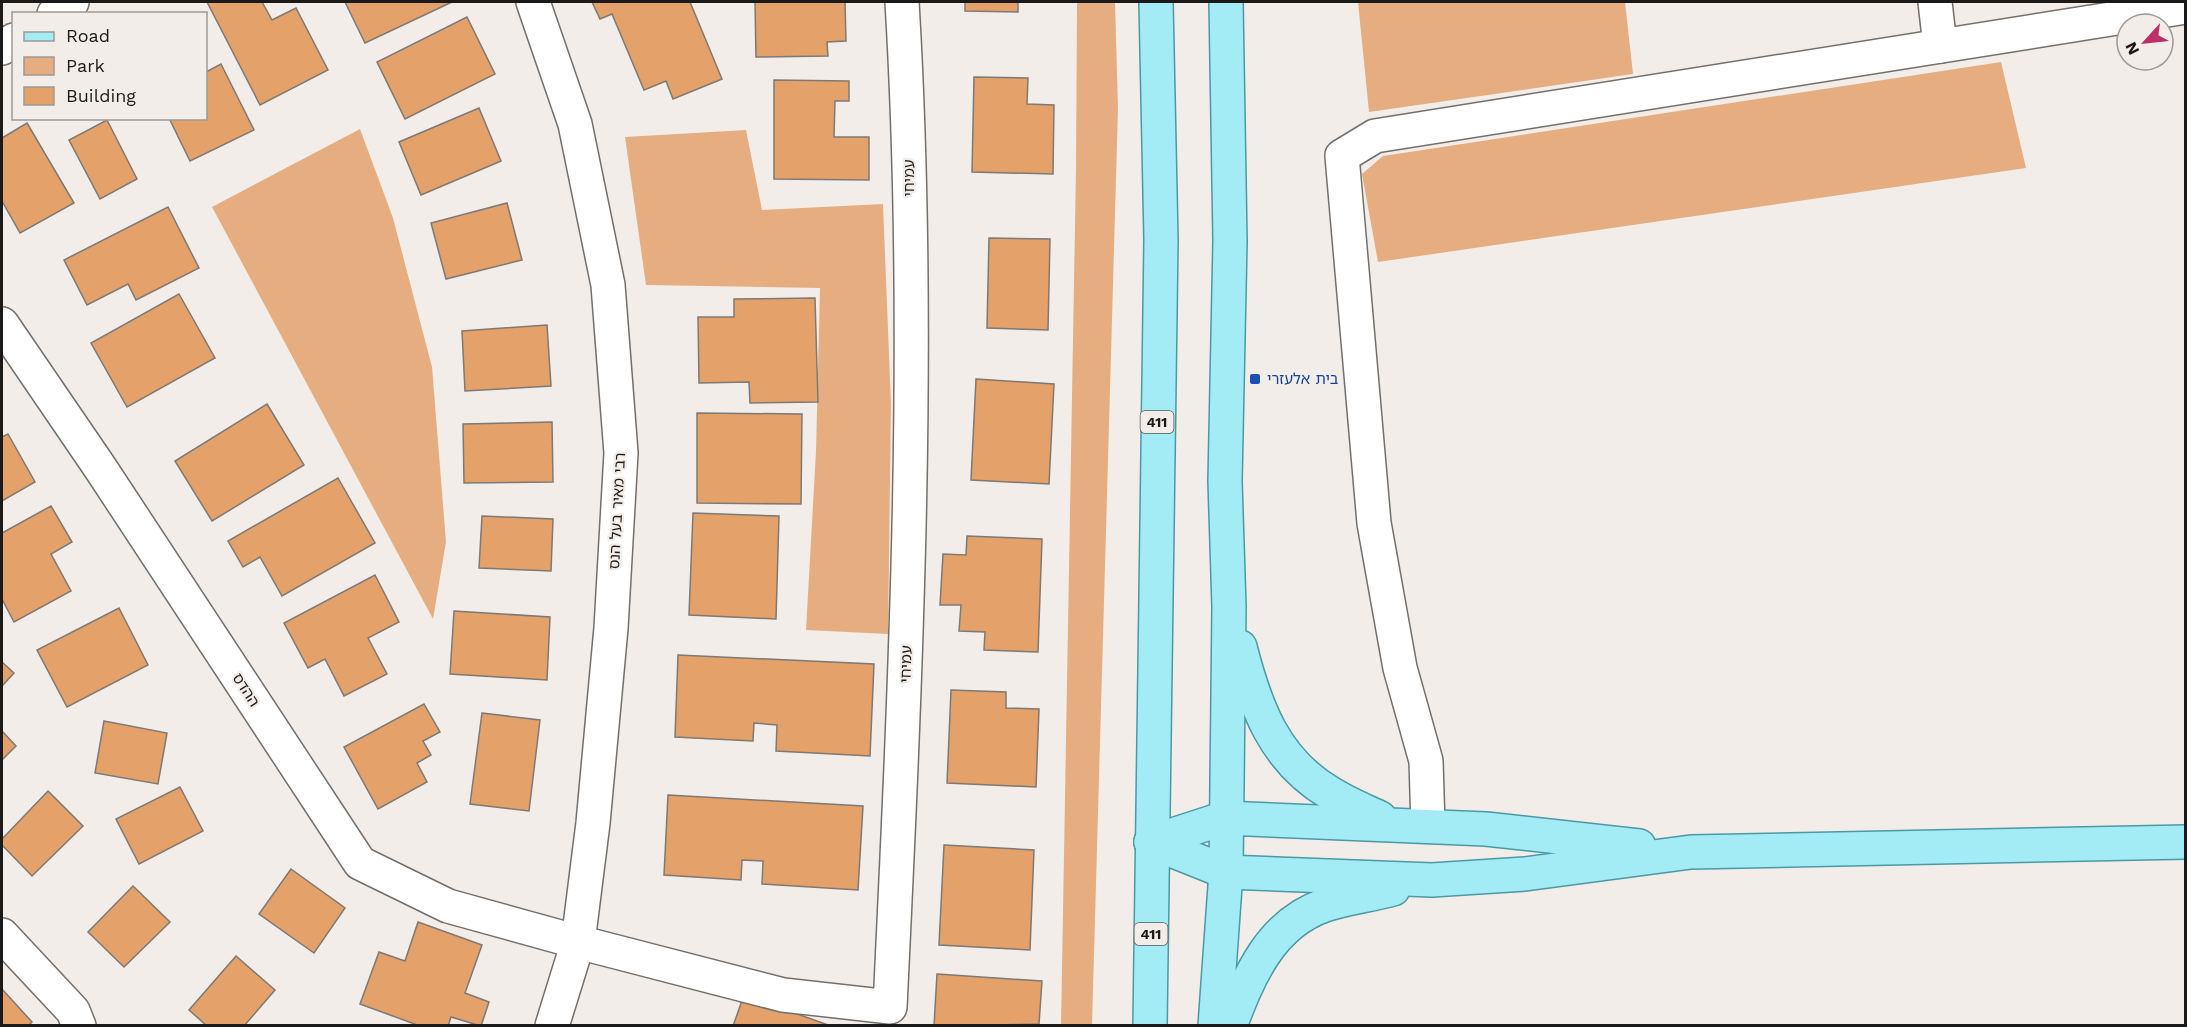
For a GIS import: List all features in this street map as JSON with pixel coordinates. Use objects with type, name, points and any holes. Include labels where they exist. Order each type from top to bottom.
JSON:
[{"type":"main road","name":"411","points":[[1150,1026],[1161,240],[1156,2]]},
{"type":"main road","points":[[1215,1026],[1226,872],[1229,607],[1225,481],[1230,241],[1226,2]]},
{"type":"main road","points":[[1229,607],[1253,698],[1276,743],[1308,777],[1329,793],[1389,823]]},
{"type":"main road","points":[[1151,842],[1225,818],[1389,823],[1486,829],[1691,852]]},
{"type":"main road","points":[[1151,842],[1226,872],[1432,880],[1525,874],[1691,852],[2186,842]]},
{"type":"main road","points":[[1230,1026],[1254,967],[1290,924],[1323,906],[1432,880]]},
{"type":"street","points":[[57,12],[72,2]]},
{"type":"street","name":"רבי מאיר בעל הנס","points":[[533,2],[575,124],[608,285],[621,453],[611,628],[578,942],[552,1026]]},
{"type":"street","name":"עמיחי","points":[[578,942],[783,996],[890,1016],[911,501],[909,118],[902,2]]},
{"type":"street","points":[[1935,2],[1940,46]]},
{"type":"street","points":[[1428,826],[1426,761],[1401,668],[1374,524],[1342,156],[1375,136],[2186,7]]},
{"type":"street","name":"ההדס","points":[[2,324],[360,863],[448,906],[578,942]]},
{"type":"street","points":[[2,935],[73,1011],[79,1026]]},
{"type":"green space","points":[[1077,2],[1115,2],[1118,108],[1092,1025],[1061,1026],[1076,168]]},
{"type":"green space","points":[[1358,2],[1625,2],[1633,74],[1369,112]]},
{"type":"green space","points":[[2001,62],[2026,168],[1378,262],[1362,174],[1383,156]]},
{"type":"green space","points":[[360,129],[393,218],[432,367],[446,542],[433,619],[212,207]]},
{"type":"green space","points":[[746,130],[762,210],[883,204],[891,404],[888,634],[806,630],[816,451],[820,288],[646,285],[625,137]]},
{"type":"building","points":[[207,2],[262,2],[272,20],[296,8],[328,70],[260,105]]},
{"type":"building","points":[[345,2],[452,2],[365,43]]},
{"type":"building","points":[[592,2],[690,2],[722,79],[673,99],[666,81],[644,90],[612,14],[600,19]]},
{"type":"building","points":[[755,2],[845,2],[846,41],[827,42],[828,56],[756,57]]},
{"type":"building","points":[[965,2],[1018,2],[1018,12],[965,11]]},
{"type":"building","points":[[467,17],[495,74],[405,119],[377,62]]},
{"type":"building","points":[[221,64],[254,130],[190,161],[170,120],[207,120],[207,71]]},
{"type":"building","points":[[974,77],[1028,78],[1027,104],[1054,105],[1053,174],[972,172]]},
{"type":"building","points":[[774,80],[849,81],[849,101],[835,101],[834,137],[869,137],[869,180],[774,179]]},
{"type":"building","points":[[479,108],[501,161],[421,195],[399,142]]},
{"type":"building","points":[[107,120],[137,179],[100,199],[69,140]]},
{"type":"building","points":[[27,123],[74,203],[20,233],[2,201],[2,138]]},
{"type":"building","points":[[507,203],[522,260],[446,279],[431,223]]},
{"type":"building","points":[[168,207],[199,268],[136,300],[128,284],[87,305],[64,260]]},
{"type":"building","points":[[989,238],[1050,239],[1048,330],[987,328]]},
{"type":"building","points":[[179,294],[215,358],[127,407],[91,343]]},
{"type":"building","points":[[815,298],[818,402],[750,403],[749,382],[699,383],[698,317],[734,317],[734,299]]},
{"type":"building","points":[[547,325],[551,386],[465,391],[462,331]]},
{"type":"building","points":[[976,379],[1054,384],[1049,484],[971,480]]},
{"type":"building","points":[[267,404],[304,465],[212,521],[175,461]]},
{"type":"building","points":[[697,413],[802,414],[801,504],[697,503]]},
{"type":"building","points":[[552,422],[553,482],[464,483],[463,424]]},
{"type":"building","points":[[8,434],[35,482],[2,501],[2,437]]},
{"type":"building","points":[[338,478],[375,543],[282,596],[260,557],[243,567],[228,541]]},
{"type":"building","points":[[51,506],[72,542],[51,554],[71,591],[14,622],[2,599],[2,533]]},
{"type":"building","points":[[693,513],[779,516],[776,619],[689,615]]},
{"type":"building","points":[[482,516],[553,519],[551,571],[479,568]]},
{"type":"building","points":[[967,536],[1042,539],[1038,652],[984,650],[985,632],[959,631],[961,605],[940,605],[943,554],[966,555]]},
{"type":"building","points":[[375,575],[399,622],[368,638],[387,674],[344,696],[325,659],[308,668],[284,623]]},
{"type":"building","points":[[119,608],[148,665],[67,707],[37,650]]},
{"type":"building","points":[[454,611],[550,617],[547,680],[450,674]]},
{"type":"building","points":[[678,655],[874,664],[870,756],[776,751],[777,725],[754,723],[753,741],[675,737]]},
{"type":"building","points":[[2,662],[14,673],[2,686]]},
{"type":"building","points":[[951,690],[1006,692],[1006,708],[1039,709],[1036,787],[947,783]]},
{"type":"building","points":[[424,704],[440,732],[423,741],[431,755],[417,763],[427,782],[378,809],[344,747]]},
{"type":"building","points":[[482,713],[540,720],[529,811],[470,804]]},
{"type":"building","points":[[104,721],[167,733],[158,784],[95,773]]},
{"type":"building","points":[[2,731],[16,746],[2,760]]},
{"type":"building","points":[[180,787],[203,831],[139,864],[116,819]]},
{"type":"building","points":[[48,791],[83,826],[32,876],[2,845],[2,839]]},
{"type":"building","points":[[668,795],[863,806],[858,890],[762,884],[763,861],[742,860],[741,880],[664,875]]},
{"type":"building","points":[[944,845],[1034,850],[1030,950],[939,945]]},
{"type":"building","points":[[291,869],[345,908],[314,953],[259,914]]},
{"type":"building","points":[[133,886],[170,922],[124,967],[88,932]]},
{"type":"building","points":[[418,922],[482,945],[465,993],[489,1002],[481,1026],[451,1017],[448,1026],[420,1026],[360,1004],[379,952],[405,961]]},
{"type":"building","points":[[236,956],[275,990],[244,1026],[207,1026],[189,1010]]},
{"type":"building","points":[[937,974],[1042,981],[1039,1024],[934,1026]]},
{"type":"building","points":[[2,989],[32,1022],[28,1026],[2,1026]]},
{"type":"building","points":[[744,995],[831,1026],[733,1026]]},
{"type":"place","name":"בית אלעזרי","points":[[1255,379]]}]
